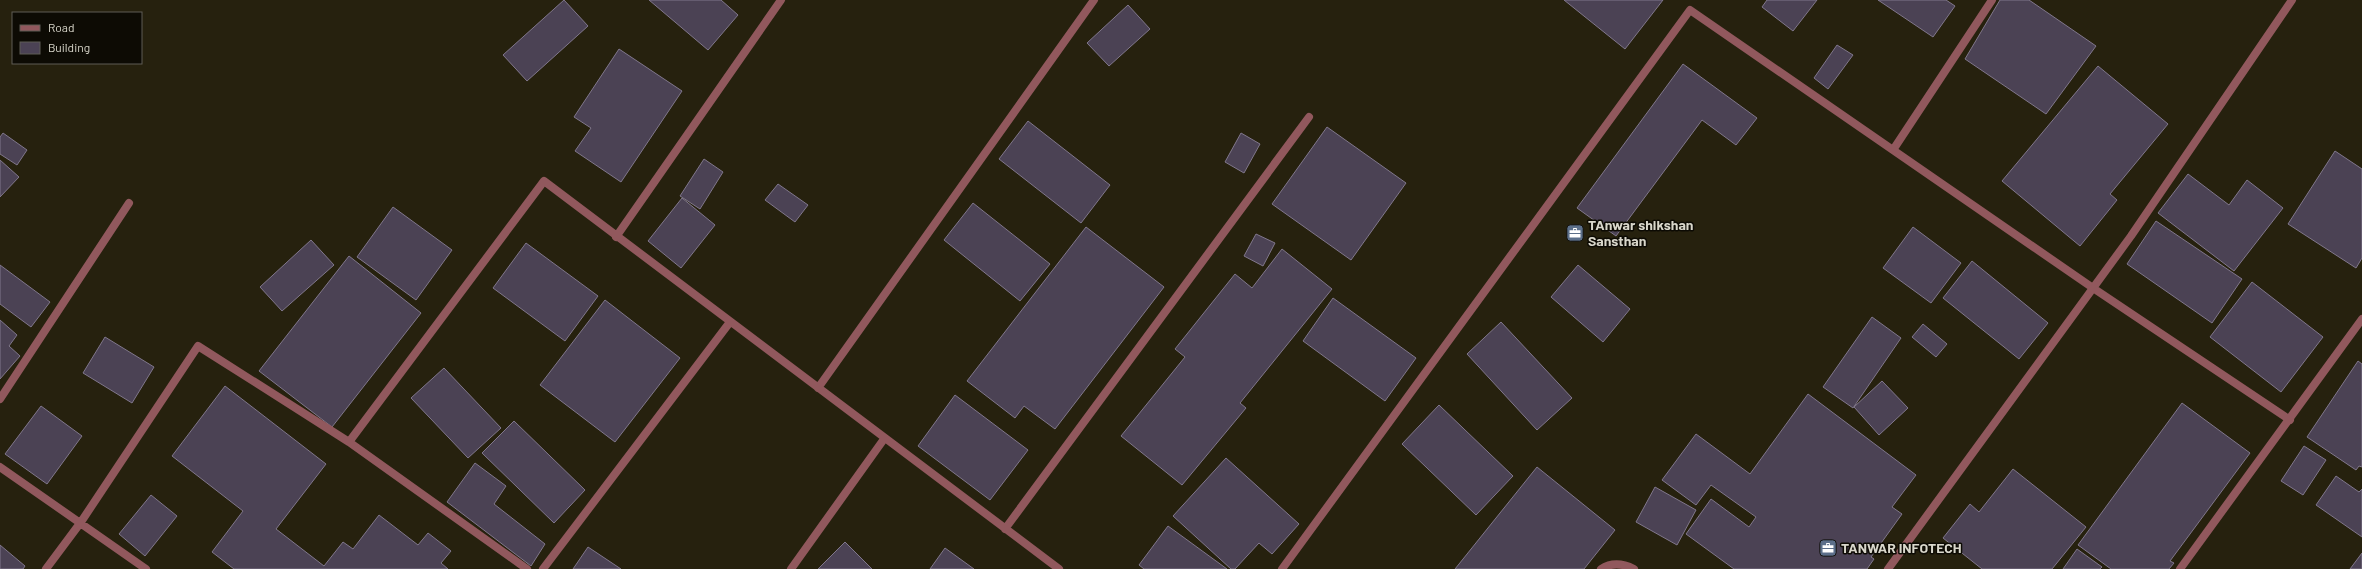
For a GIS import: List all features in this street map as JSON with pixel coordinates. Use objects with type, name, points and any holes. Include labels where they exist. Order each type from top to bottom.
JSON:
[{"type":"street","points":[[616,237],[781,0]]},
{"type":"street","points":[[818,388],[1094,0]]},
{"type":"street","points":[[1893,150],[1992,0]]},
{"type":"street","points":[[1888,569],[2093,288],[2292,0]]},
{"type":"street","points":[[1282,569],[1690,10],[2093,288],[2290,420]]},
{"type":"street","points":[[1005,530],[1308,117]]},
{"type":"street","points":[[349,442],[544,181],[1005,530],[1049,566],[1059,569]]},
{"type":"street","points":[[0,399],[129,203]]},
{"type":"street","points":[[2180,569],[2290,420],[2362,319]]},
{"type":"street","points":[[544,569],[730,322]]},
{"type":"street","points":[[46,569],[81,522],[198,346],[349,442],[527,569]]},
{"type":"street","points":[[791,569],[884,439]]},
{"type":"street","points":[[0,467],[81,522],[146,569]]},
{"type":"street","points":[[1601,569],[1606,566],[1624,564],[1634,569]]},
{"type":"building","points":[[564,0],[588,26],[527,81],[503,55]]},
{"type":"building","points":[[649,0],[721,0],[738,15],[708,50]]},
{"type":"building","points":[[1564,0],[1663,0],[1625,49]]},
{"type":"building","points":[[1767,0],[1817,0],[1793,31],[1762,7]]},
{"type":"building","points":[[1878,0],[1946,0],[1955,6],[1933,37]]},
{"type":"building","points":[[2000,0],[2029,0],[2096,46],[2046,114],[1965,59]]},
{"type":"building","points":[[1128,5],[1150,29],[1109,66],[1087,43]]},
{"type":"building","points":[[1837,45],[1853,55],[1828,89],[1814,78]]},
{"type":"building","points":[[619,49],[682,91],[621,182],[575,151],[591,128],[574,117]]},
{"type":"building","points":[[1683,64],[1757,118],[1736,145],[1702,120],[1616,236],[1577,208]]},
{"type":"building","points":[[2098,66],[2168,124],[2110,194],[2117,200],[2080,246],[2002,181]]},
{"type":"building","points":[[1028,121],[1110,185],[1081,223],[999,159]]},
{"type":"building","points":[[1327,127],[1406,183],[1351,260],[1272,204]]},
{"type":"building","points":[[3,133],[27,150],[17,165],[0,154],[0,137]]},
{"type":"building","points":[[1241,133],[1260,144],[1244,173],[1225,162]]},
{"type":"building","points":[[2335,151],[2362,169],[2362,258],[2356,268],[2288,224]]},
{"type":"building","points":[[704,159],[723,172],[700,209],[680,196]]},
{"type":"building","points":[[0,160],[19,177],[0,197]]},
{"type":"building","points":[[2188,174],[2229,205],[2247,180],[2283,208],[2234,271],[2158,213]]},
{"type":"building","points":[[778,184],[808,205],[795,222],[765,200]]},
{"type":"building","points":[[682,198],[715,225],[681,268],[648,241]]},
{"type":"building","points":[[973,203],[1050,264],[1020,301],[944,240]]},
{"type":"building","points":[[393,207],[452,250],[416,300],[357,257]]},
{"type":"building","points":[[2156,221],[2242,279],[2212,323],[2127,264]]},
{"type":"building","points":[[1086,227],[1164,287],[1055,429],[1024,406],[1015,418],[967,381]]},
{"type":"building","points":[[1913,227],[1961,263],[1931,303],[1883,268]]},
{"type":"building","points":[[1256,234],[1275,243],[1263,266],[1244,256]]},
{"type":"building","points":[[311,240],[334,265],[282,311],[260,287]]},
{"type":"building","points":[[526,243],[598,296],[565,341],[493,288]]},
{"type":"building","points":[[1282,249],[1332,289],[1240,403],[1246,408],[1182,485],[1121,436],[1185,357],[1175,349],[1235,274],[1252,288]]},
{"type":"building","points":[[349,256],[421,313],[332,427],[259,371]]},
{"type":"building","points":[[1972,261],[2048,323],[2019,359],[1943,298]]},
{"type":"building","points":[[0,265],[50,302],[31,327],[0,304]]},
{"type":"building","points":[[1578,265],[1630,309],[1603,342],[1551,297]]},
{"type":"building","points":[[2252,282],[2323,337],[2281,392],[2210,337]]},
{"type":"building","points":[[1333,298],[1416,358],[1385,401],[1303,341]]},
{"type":"building","points":[[605,300],[680,358],[615,442],[540,385]]},
{"type":"building","points":[[1872,317],[1901,338],[1853,408],[1823,387]]},
{"type":"building","points":[[0,320],[17,335],[9,346],[20,356],[0,379]]},
{"type":"building","points":[[1501,322],[1572,398],[1537,430],[1467,354]]},
{"type":"building","points":[[1923,324],[1947,344],[1936,357],[1912,337]]},
{"type":"building","points":[[105,337],[154,367],[132,403],[83,373]]},
{"type":"building","points":[[2358,361],[2362,364],[2362,467],[2359,466],[2356,470],[2307,437]]},
{"type":"building","points":[[444,368],[501,428],[468,458],[411,398]]},
{"type":"building","points":[[1882,381],[1908,408],[1879,435],[1854,407]]},
{"type":"building","points":[[225,386],[326,464],[276,529],[324,566],[343,542],[353,549],[379,515],[418,545],[428,533],[451,551],[441,563],[448,569],[234,569],[212,552],[243,511],[172,456]]},
{"type":"building","points":[[1808,394],[1916,475],[1892,507],[1902,514],[1871,557],[1874,559],[1867,569],[1734,569],[1686,534],[1711,499],[1749,527],[1756,517],[1711,485],[1696,505],[1662,480],[1696,434],[1750,474]]},
{"type":"building","points":[[955,395],[1028,450],[990,500],[918,446]]},
{"type":"building","points":[[2182,403],[2250,453],[2170,561],[2174,563],[2169,569],[2111,569],[2078,545]]},
{"type":"building","points":[[1439,405],[1513,476],[1476,515],[1402,444]]},
{"type":"building","points":[[41,406],[82,436],[47,484],[5,454]]},
{"type":"building","points":[[514,421],[585,490],[554,523],[482,453]]},
{"type":"building","points":[[2304,446],[2326,460],[2303,495],[2281,481]]},
{"type":"building","points":[[1226,458],[1299,524],[1272,554],[1259,543],[1235,569],[1231,569],[1173,516]]},
{"type":"building","points":[[475,463],[506,486],[494,504],[545,544],[531,566],[447,502]]},
{"type":"building","points":[[1537,467],[1615,530],[1584,569],[1455,569]]},
{"type":"building","points":[[2013,469],[2086,527],[2052,569],[1982,569],[1943,538],[1970,504],[1979,512]]},
{"type":"building","points":[[2336,476],[2359,492],[2362,489],[2362,537],[2316,505]]},
{"type":"building","points":[[1655,487],[1696,510],[1677,545],[1636,522]]},
{"type":"building","points":[[151,495],[177,516],[145,556],[119,534]]},
{"type":"building","points":[[1168,526],[1227,569],[1144,569],[1139,565]]},
{"type":"building","points":[[845,542],[872,569],[818,569]]},
{"type":"building","points":[[0,545],[25,566],[23,569],[0,569]]},
{"type":"building","points":[[588,547],[621,569],[573,569]]},
{"type":"building","points":[[945,548],[974,569],[930,569]]},
{"type":"building","points":[[2077,549],[2102,567],[2100,569],[2063,569]]},
{"type":"building","points":[[2362,553],[2362,569],[2350,569]]},
{"type":"place","name":"TAnwar shikshan Sansthan","points":[[1575,233]]},
{"type":"place","name":"TANWAR INFOTECH","points":[[1828,548]]}]
